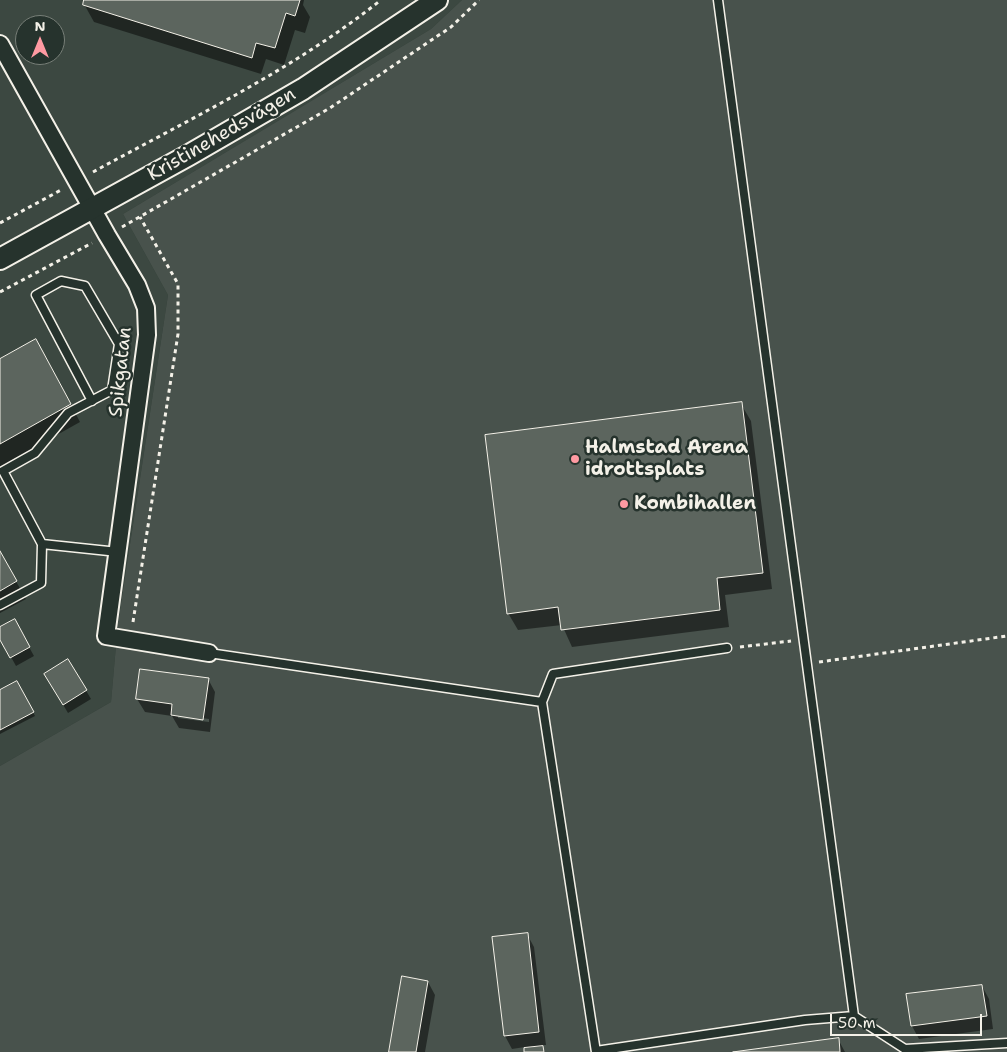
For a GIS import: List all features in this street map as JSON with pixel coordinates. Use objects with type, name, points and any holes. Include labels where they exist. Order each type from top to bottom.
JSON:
[{"type":"street","name":"Kristinehedsvägen","points":[[0,260],[303,89],[436,0]]},
{"type":"street","name":"Spikgatan","points":[[0,44],[78,180],[92,209],[137,284],[146,308],[148,335],[106,636],[209,653]]},
{"type":"lane","points":[[718,0],[805,664],[854,1016]]},
{"type":"lane","points":[[0,606],[41,583],[42,544],[1,472],[35,453],[68,413],[92,402],[112,390],[119,344],[85,286],[61,281],[36,295],[92,402]]},
{"type":"lane","points":[[42,544],[118,552]]},
{"type":"lane","points":[[727,648],[553,674],[542,702],[596,1051],[805,1020],[854,1016],[905,1049],[1007,1043]]},
{"type":"lane","points":[[209,653],[542,702]]},
{"type":"path","points":[[0,223],[275,71],[354,22],[381,0]]},
{"type":"path","points":[[0,292],[107,235],[330,108],[451,27],[479,0]]},
{"type":"path","points":[[130,640],[178,334],[178,284],[140,216]]},
{"type":"path","points":[[805,664],[1007,636]]},
{"type":"path","points":[[727,648],[802,640]]},
{"type":"shaded area","points":[[0,0],[462,0],[431,29],[123,214],[168,295],[118,623],[111,702],[0,766]]},
{"type":"shaded area","name":"Halmstad Arena idrottsplats","points":[[462,0],[1007,0],[1007,1052],[0,1052],[0,766],[111,702],[118,623],[168,295],[123,214],[431,29]]},
{"type":"building","points":[[84,0],[300,0],[295,16],[286,13],[275,48],[256,43],[252,58],[83,5]]},
{"type":"building","points":[[36,339],[71,404],[0,444],[0,359]]},
{"type":"building","name":"Kombihallen","points":[[742,402],[763,573],[717,578],[720,610],[561,630],[558,607],[507,614],[485,435]]},
{"type":"building","points":[[0,551],[17,581],[0,591]]},
{"type":"building","points":[[15,619],[30,647],[10,658],[0,640],[0,627]]},
{"type":"building","points":[[68,659],[87,690],[63,705],[44,674]]},
{"type":"building","points":[[140,669],[209,678],[203,720],[171,715],[172,704],[136,699]]},
{"type":"building","points":[[17,681],[34,712],[0,730],[0,690]]},
{"type":"building","points":[[528,933],[539,1032],[504,1036],[492,937]]},
{"type":"building","points":[[402,976],[428,981],[416,1052],[389,1052]]},
{"type":"building","points":[[982,985],[987,1016],[911,1026],[906,994]]},
{"type":"building","points":[[839,1038],[840,1052],[733,1052]]},
{"type":"building","points":[[543,1046],[544,1052],[524,1052],[524,1048]]},
{"type":"place","name":"Halmstad Arena idrottsplats","points":[[575,459]]},
{"type":"place","name":"Kombihallen","points":[[624,504]]}]
